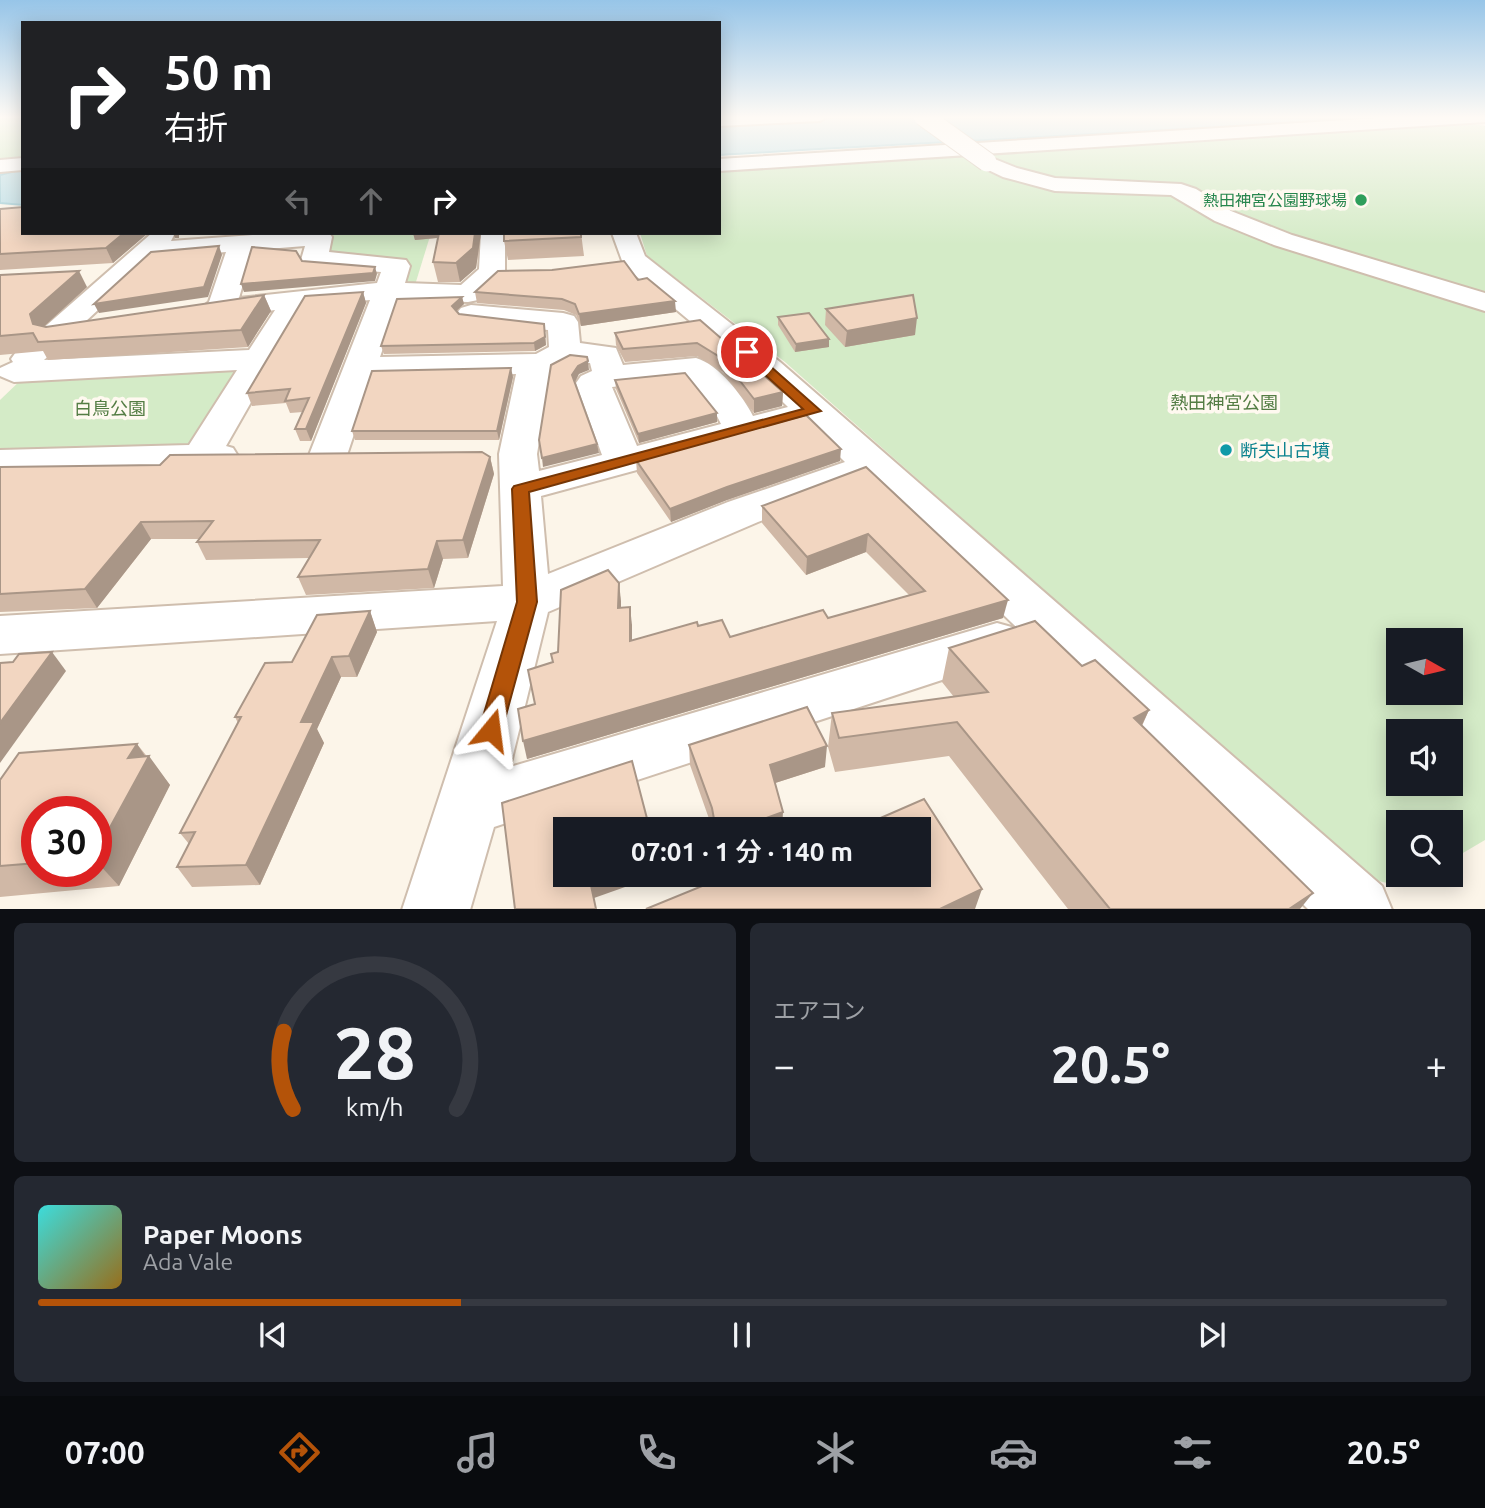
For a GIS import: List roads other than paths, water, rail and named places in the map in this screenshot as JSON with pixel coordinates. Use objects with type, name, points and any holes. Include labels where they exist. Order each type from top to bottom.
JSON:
[{"type":"street","points":[[721,165],[831,158]]},
{"type":"street","points":[[932,158],[971,173],[1049,184],[1173,189],[1188,194],[1223,216],[1283,240],[1485,302]]},
{"type":"street","points":[[982,158],[1014,177],[1049,184]]},
{"type":"street","points":[[0,166],[21,164]]},
{"type":"street","points":[[431,365],[470,304],[504,271],[494,235]]},
{"type":"street","points":[[7,378],[157,242],[242,243],[320,237],[314,260],[351,260],[397,266],[328,455]]},
{"type":"street","points":[[222,309],[242,243]]},
{"type":"street","points":[[621,252],[687,323],[814,411],[1358,909]]},
{"type":"street","points":[[81,276],[121,274]]},
{"type":"street","points":[[181,314],[388,290],[563,322],[555,352],[505,466],[527,602],[469,807],[436,909]]},
{"type":"street","points":[[201,456],[296,299]]},
{"type":"street","points":[[58,331],[99,325]]},
{"type":"street","points":[[555,352],[629,331]]},
{"type":"street","points":[[360,367],[431,365],[555,352],[605,355],[609,376]]},
{"type":"street","points":[[7,378],[259,359]]},
{"type":"street","points":[[624,462],[593,383],[609,376],[696,368],[732,409],[742,430]]},
{"type":"street","points":[[505,466],[624,462],[814,411]]},
{"type":"street","points":[[290,456],[369,455]]},
{"type":"street","points":[[0,462],[252,456]]},
{"type":"street","points":[[0,635],[527,602],[743,512],[873,465]]},
{"type":"street","points":[[469,807],[1049,626]]},
{"type":"water","points":[[21,170],[21,205],[0,203],[0,175]]},
{"type":"place","name":"熱田神宮公園野球場","points":[[1361,200]]},
{"type":"place","name":"断夫山古墳","points":[[1226,450]]},
{"type":"park label","name":"熱田神宮公園","points":[[1224,402]]},
{"type":"park label","name":"白鳥公園","points":[[110,408]]}]
